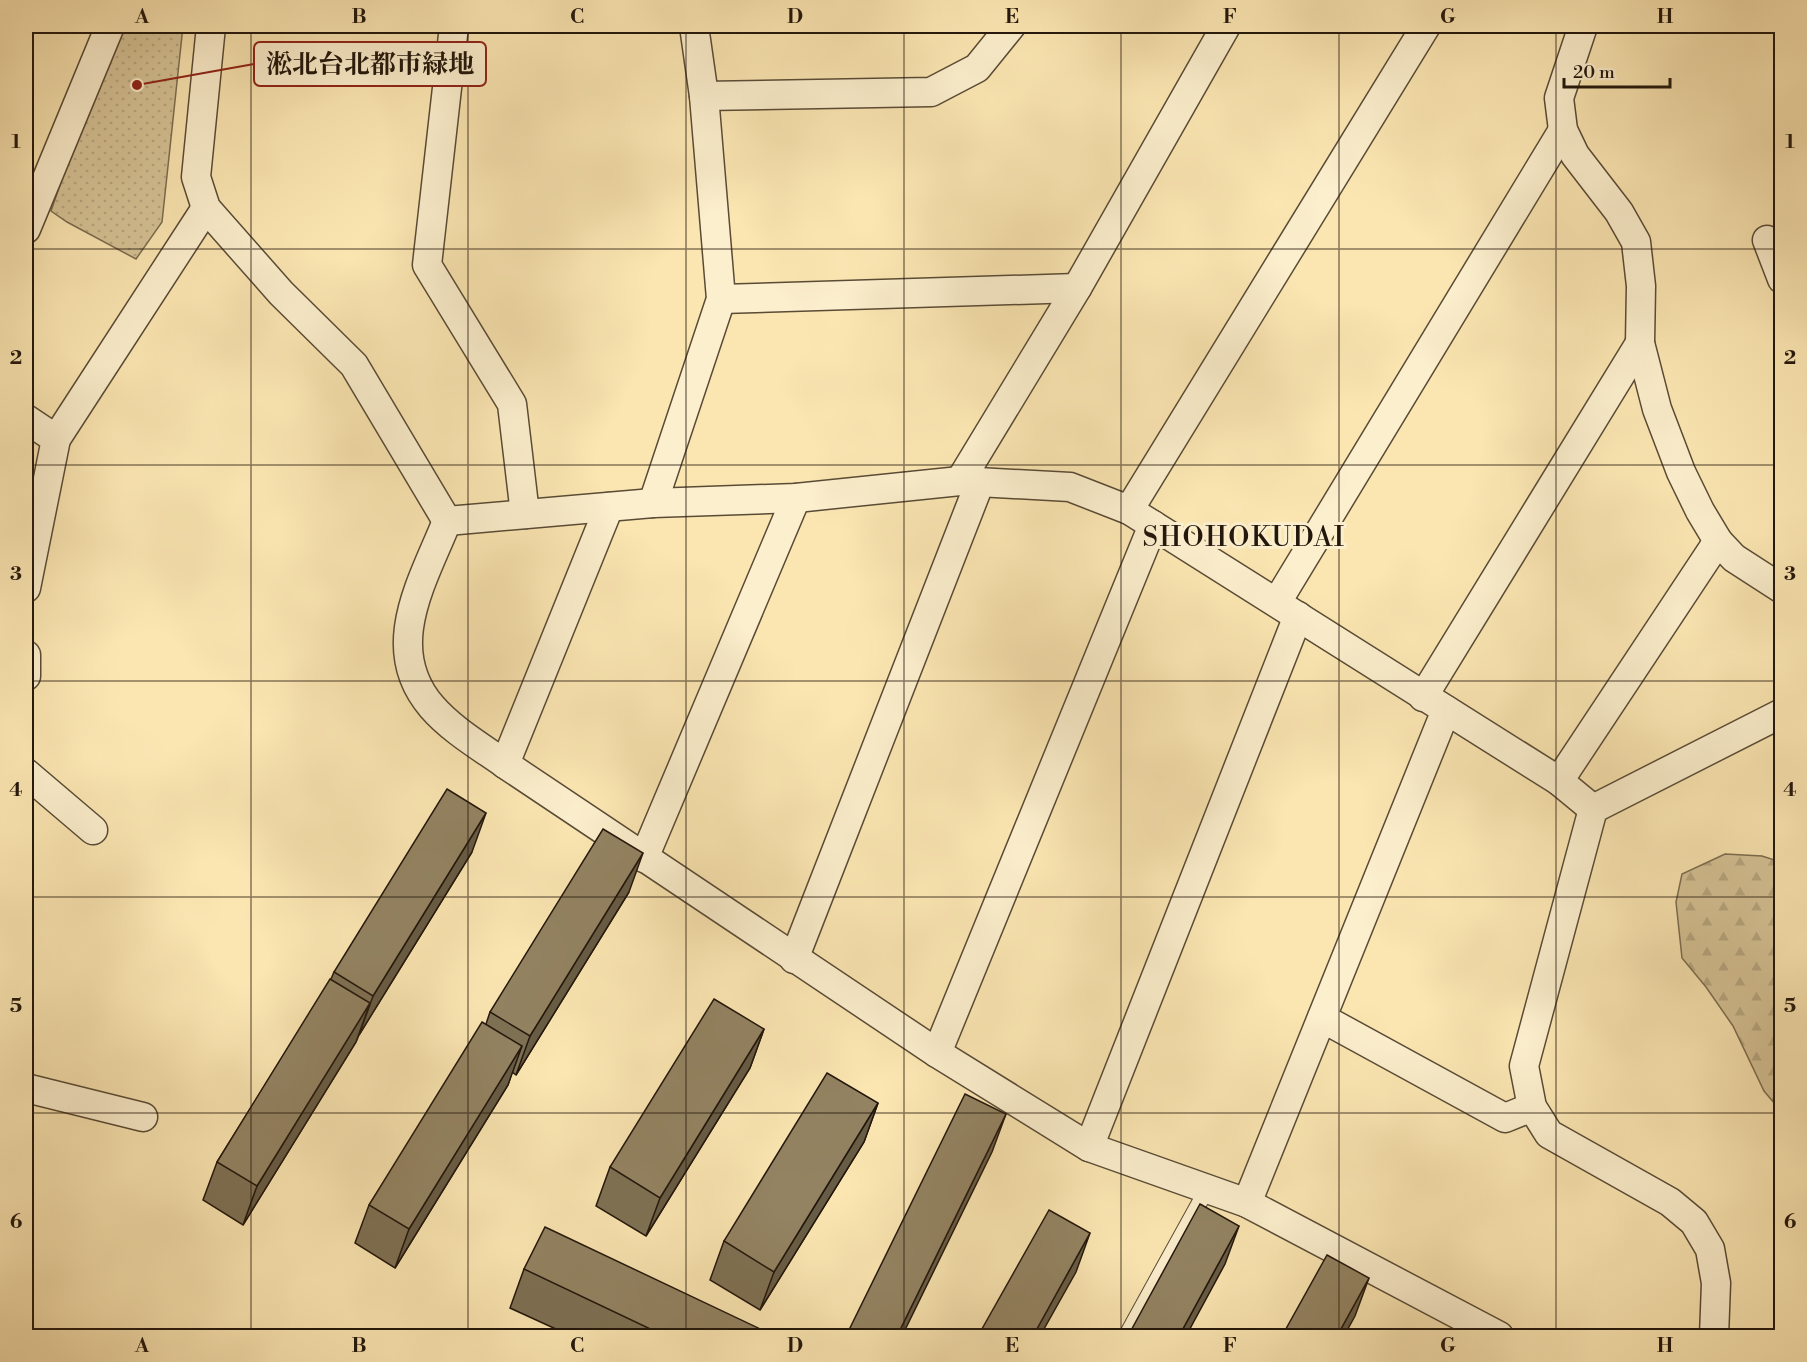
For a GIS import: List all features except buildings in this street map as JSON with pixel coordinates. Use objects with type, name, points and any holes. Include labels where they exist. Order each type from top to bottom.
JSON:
[{"type":"street","points":[[26,229],[110,26]]},
{"type":"street","points":[[211,26],[196,177],[206,208],[281,293],[354,365],[447,521]]},
{"type":"street","points":[[454,26],[427,266],[512,404],[525,514]]},
{"type":"street","points":[[653,503],[721,299],[704,96],[694,26]]},
{"type":"street","points":[[704,96],[931,92],[977,68],[1011,26]]},
{"type":"street","points":[[794,958],[970,482],[1226,26]]},
{"type":"street","points":[[1129,510],[1426,26]]},
{"type":"street","points":[[1583,26],[1559,98],[1563,130],[1575,155],[1619,212],[1636,242],[1641,286],[1640,343],[1657,409],[1681,472],[1718,541],[1734,558],[1782,590]]},
{"type":"street","points":[[1089,1147],[1287,609],[1563,130]]},
{"type":"street","points":[[26,588],[56,439],[206,208]]},
{"type":"street","points":[[1767,240],[1782,279]]},
{"type":"street","points":[[721,299],[1077,288]]},
{"type":"street","points":[[1247,1203],[1322,1018],[1435,703],[1640,343]]},
{"type":"street","points":[[26,419],[56,439]]},
{"type":"street","points":[[447,521],[653,503],[796,498],[970,482],[1070,487],[1103,498],[1154,525],[1559,781],[1593,809]]},
{"type":"street","points":[[644,858],[796,498]]},
{"type":"street","points":[[505,764],[609,507]]},
{"type":"street","points":[[447,521],[410,616],[407,635],[408,653],[420,690],[432,707],[449,723],[505,764],[644,858],[937,1053],[1089,1147],[1247,1203],[1499,1336]]},
{"type":"street","points":[[937,1053],[1154,525]]},
{"type":"street","points":[[1559,781],[1718,541]]},
{"type":"street","points":[[26,655],[26,676]]},
{"type":"street","points":[[1714,1336],[1716,1283],[1710,1249],[1694,1222],[1670,1202],[1549,1134],[1532,1107],[1524,1066],[1593,809],[1782,713]]},
{"type":"street","points":[[26,773],[93,830]]},
{"type":"street","points":[[1322,1018],[1505,1118],[1532,1107]]},
{"type":"street","points":[[26,1088],[143,1118]]},
{"type":"lane","points":[[1125,1336],[1207,1189]]},
{"type":"green space","points":[[122,26],[183,26],[162,222],[136,259],[51,211],[74,144]]},
{"type":"green space","points":[[1725,854],[1762,856],[1781,862],[1781,1111],[1764,1091],[1733,1026],[1682,958],[1676,902],[1682,874]]},
{"type":"place","name":"淞北台北都市緑地","points":[[137,85]]},
{"type":"district","name":"SHOHOKUDAI","points":[[1244,538]]}]
